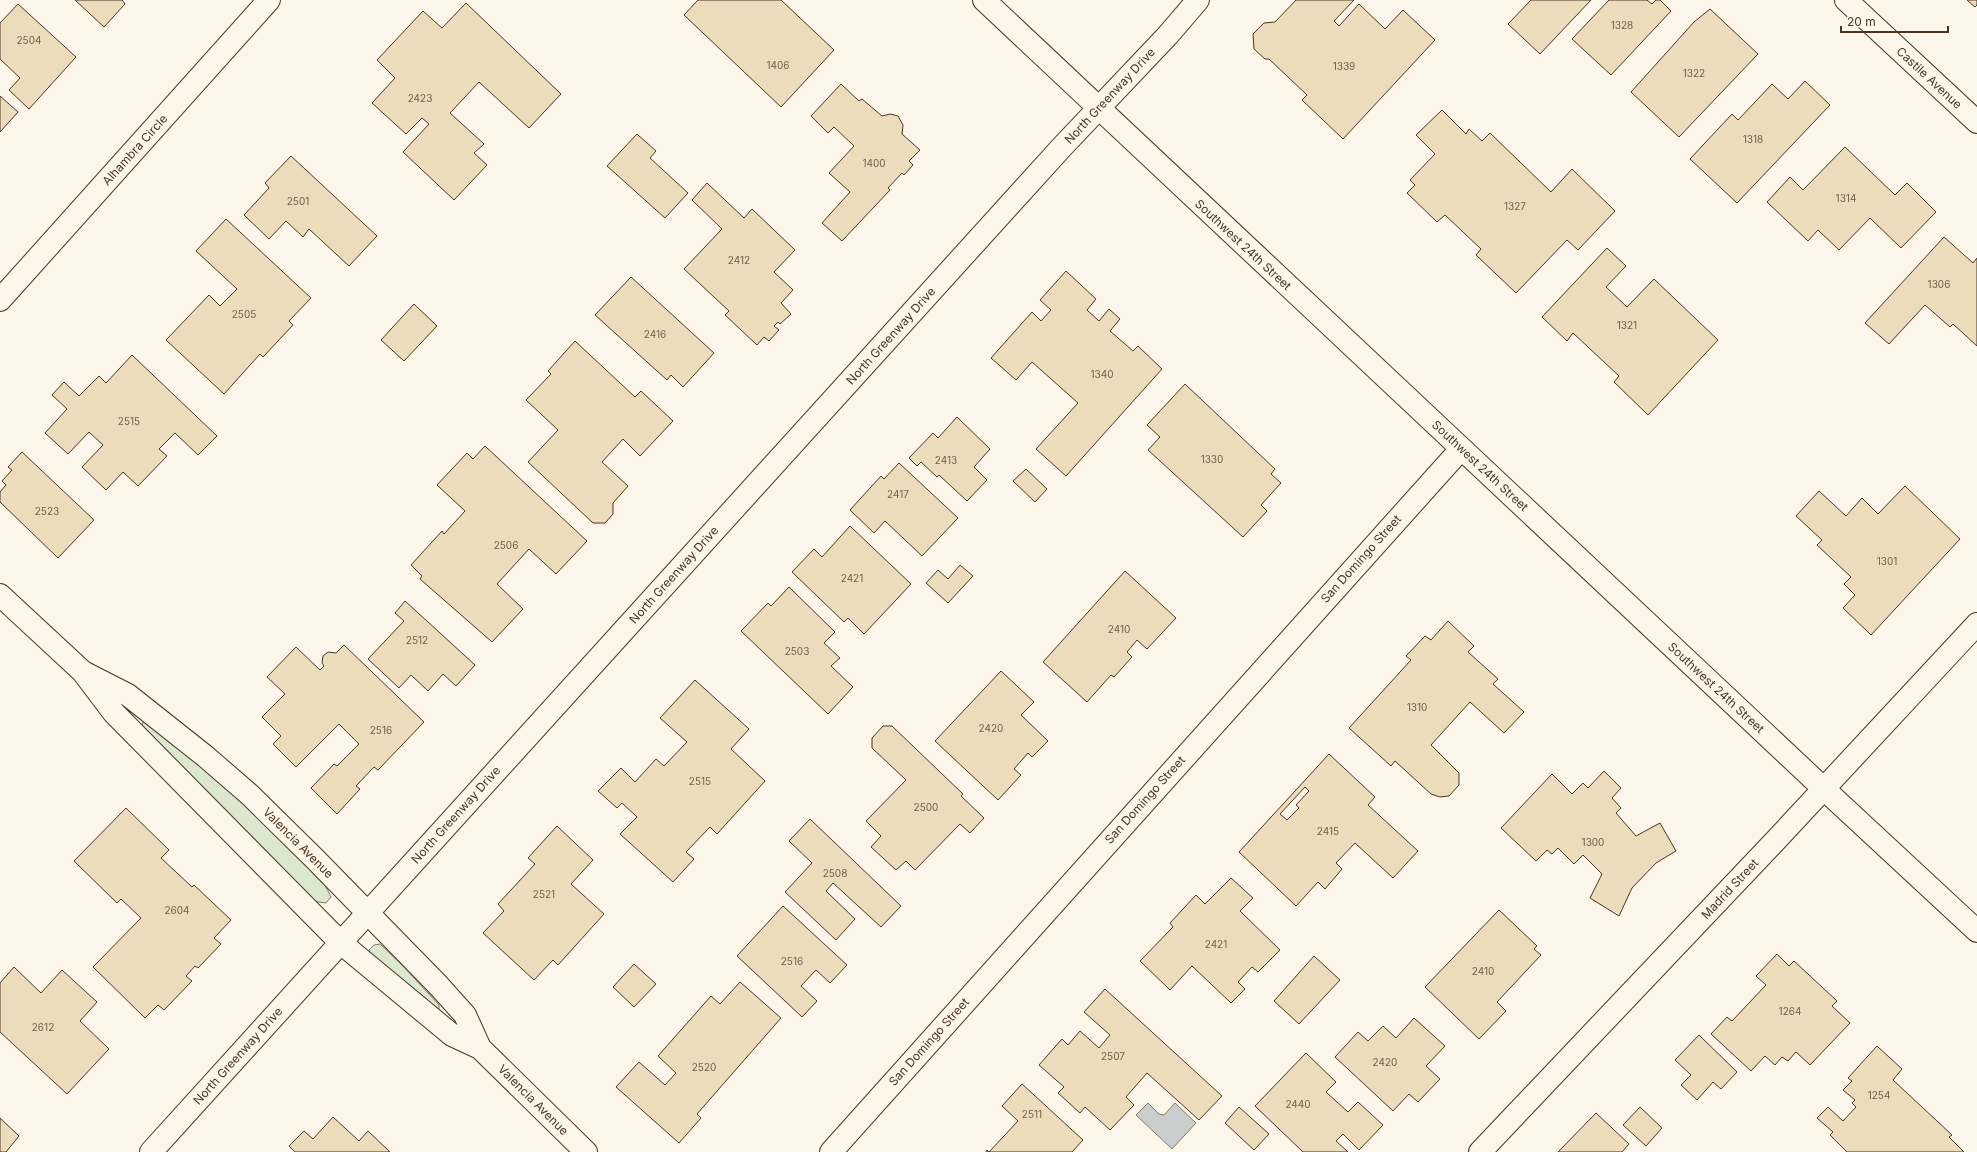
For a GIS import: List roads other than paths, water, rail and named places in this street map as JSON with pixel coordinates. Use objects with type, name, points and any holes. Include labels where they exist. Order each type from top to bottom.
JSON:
[{"type":"street","name":"Alhambra Circle","points":[[0,300],[269,0]]},
{"type":"street","name":"Southwest 24th Street","points":[[984,0],[1461,449],[1977,931]]},
{"type":"street","name":"North Greenway Drive","points":[[151,1152],[1098,108],[1168,35],[1198,0]]},
{"type":"street","name":"Castile Avenue","points":[[1846,0],[1977,122]]},
{"type":"street","name":"San Domingo Street","points":[[831,1152],[1461,449]]},
{"type":"street","name":"Valencia Avenue","points":[[0,595],[83,672],[114,713],[341,943],[452,1036],[480,1048]]},
{"type":"street","name":"Madrid Street","points":[[1480,1152],[1824,789],[1977,624]]},
{"type":"street","name":"Valencia Avenue","points":[[83,672],[128,695],[205,756],[272,817],[439,986],[465,1015],[480,1048],[586,1152]]}]
